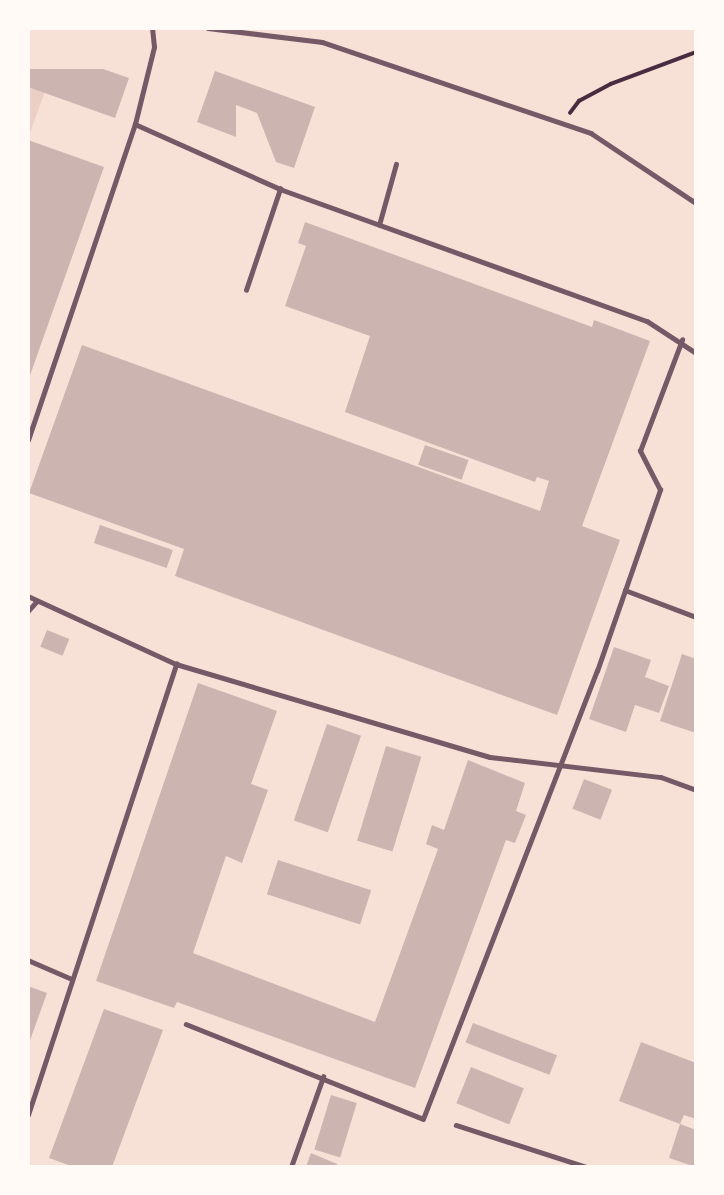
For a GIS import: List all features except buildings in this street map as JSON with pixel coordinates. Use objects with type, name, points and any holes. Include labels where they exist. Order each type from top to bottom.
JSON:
[{"type":"lane","points":[[28,440],[135,124],[154,47],[152,28]]},
{"type":"lane","points":[[208,28],[322,42],[591,132],[696,203]]},
{"type":"lane","points":[[135,124],[280,189],[647,321],[682,340],[696,353]]},
{"type":"lane","points":[[379,225],[396,164]]},
{"type":"lane","points":[[246,290],[280,189]]},
{"type":"lane","points":[[186,1024],[423,1119],[625,590],[660,490],[640,451],[682,340]]},
{"type":"lane","points":[[625,590],[696,617]]},
{"type":"lane","points":[[28,596],[176,664],[491,757],[558,762],[661,777],[696,790]]},
{"type":"lane","points":[[28,611],[37,601]]},
{"type":"lane","points":[[28,1115],[176,664]]},
{"type":"lane","points":[[28,960],[72,979]]},
{"type":"lane","points":[[291,1167],[323,1077]]},
{"type":"lane","points":[[456,1125],[587,1167]]},
{"type":"path","points":[[562,123],[579,101],[696,51]]},
{"type":"shaded area","points":[[28,75],[51,75],[28,138]]}]
